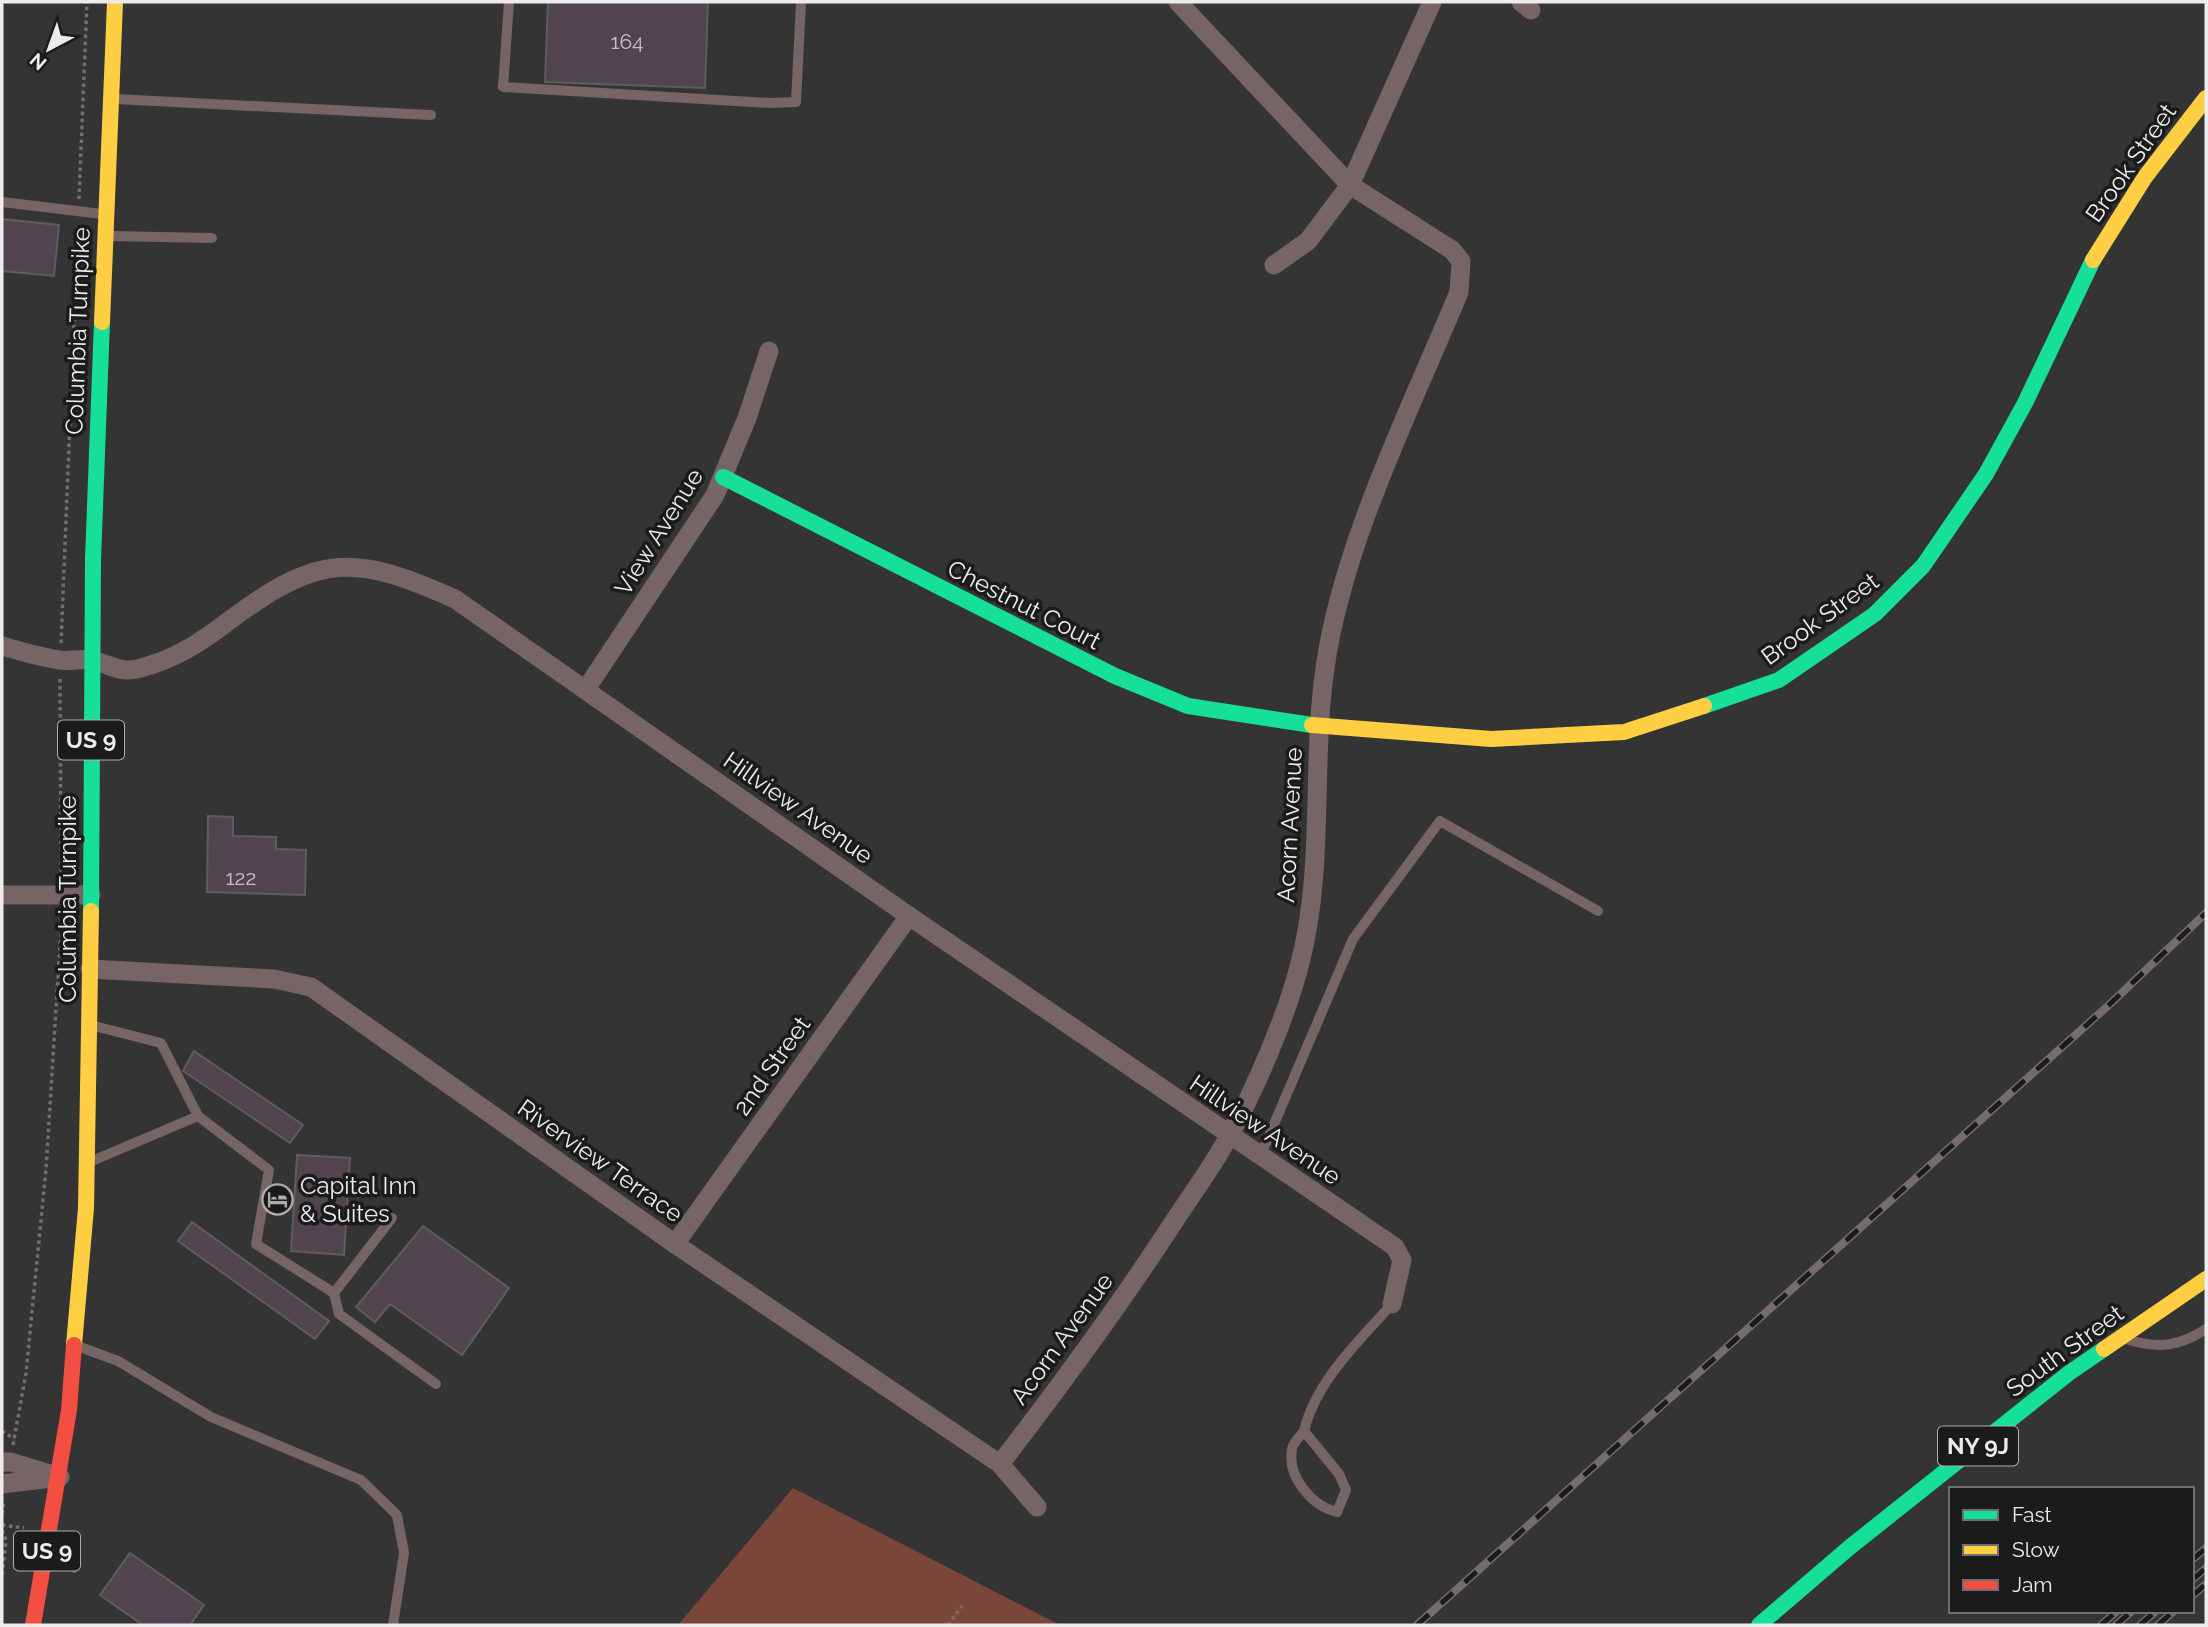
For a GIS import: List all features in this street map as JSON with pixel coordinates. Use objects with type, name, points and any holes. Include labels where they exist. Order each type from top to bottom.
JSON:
[{"type":"main road","name":"Columbia Turnpike","points":[[33,1625],[60,1477],[76,1346],[88,1163],[91,660],[115,2]]},
{"type":"main road","name":"Brook Street","points":[[1319,726],[1491,738],[1624,732],[1695,711],[1779,680],[1875,614],[1923,566],[1986,474],[2025,403],[2075,293],[2107,234],[2145,177],[2206,98]]},
{"type":"main road","name":"Chestnut Court","points":[[723,477],[1115,676],[1188,706],[1319,726]]},
{"type":"main road","name":"South Street","points":[[1759,1625],[1850,1548],[2068,1373],[2206,1279]]},
{"type":"street","points":[[1178,2],[1350,185]]},
{"type":"street","points":[[1274,265],[1308,241],[1350,185],[1432,2]]},
{"type":"street","name":"Acorn Avenue","points":[[1000,1464],[1117,1309],[1230,1135],[1278,1028],[1300,965],[1313,899],[1319,726],[1325,666],[1338,603],[1378,486],[1459,292],[1461,261],[1437,239],[1350,185]]},
{"type":"street","name":"View Avenue","points":[[586,690],[702,519],[723,477],[769,351]]},
{"type":"street","name":"Hillview Avenue","points":[[2,646],[60,660],[91,660],[114,670],[134,670],[172,659],[192,649],[261,597],[299,575],[357,566],[393,573],[455,599],[909,916],[1400,1251],[1402,1260],[1392,1304]]},
{"type":"street","points":[[2,895],[91,895]]},
{"type":"street","name":"2nd Street","points":[[675,1244],[909,916]]},
{"type":"street","name":"Riverview Terrace","points":[[90,969],[274,979],[312,987],[675,1244],[1000,1464],[1037,1507]]},
{"type":"street","points":[[2,1462],[11,1462],[60,1477]]},
{"type":"street","points":[[2,1484],[60,1477]]},
{"type":"lane","points":[[509,2],[503,87],[769,103],[796,102],[801,2]]},
{"type":"lane","points":[[111,98],[431,115]]},
{"type":"lane","points":[[2,202],[106,214]]},
{"type":"lane","points":[[105,236],[212,237]]},
{"type":"lane","points":[[1260,1157],[1353,939],[1440,821],[1598,911]]},
{"type":"lane","points":[[90,1025],[161,1043],[198,1116],[269,1170],[256,1244],[334,1293],[339,1314],[436,1384]]},
{"type":"lane","points":[[88,1163],[198,1116]]},
{"type":"lane","points":[[334,1293],[392,1218]]},
{"type":"lane","points":[[1304,1431],[1339,1474],[1346,1490],[1337,1512],[1322,1509],[1302,1488],[1292,1465],[1292,1446],[1304,1431],[1309,1412],[1342,1360],[1392,1304]]},
{"type":"lane","points":[[2121,1337],[2162,1346],[2186,1341],[2206,1329]]},
{"type":"lane","points":[[76,1346],[118,1360],[211,1417],[361,1480],[397,1515],[404,1553],[393,1625]]},
{"type":"path","points":[[2,1431],[14,1439],[26,1373],[46,1169],[62,895],[60,660],[87,2]]},
{"type":"path","points":[[2,1530],[6,1541],[2,1578]]},
{"type":"path","points":[[948,1625],[962,1606]]},
{"type":"shaded area","points":[[793,1488],[1060,1625],[678,1625]]},
{"type":"building","points":[[548,2],[708,2],[705,88],[545,82]]},
{"type":"building","points":[[2,219],[59,225],[54,276],[2,271]]},
{"type":"building","points":[[208,816],[233,817],[233,836],[276,837],[276,849],[306,850],[305,895],[207,892]]},
{"type":"building","points":[[194,1051],[303,1125],[290,1143],[183,1071]]},
{"type":"building","points":[[297,1155],[350,1158],[344,1255],[291,1251]]},
{"type":"building","points":[[192,1222],[329,1321],[315,1339],[178,1241]]},
{"type":"building","points":[[423,1226],[509,1288],[462,1355],[390,1304],[375,1322],[356,1307]]},
{"type":"building","points":[[130,1553],[204,1605],[190,1625],[143,1625],[100,1595]]},
{"type":"railway","points":[[1417,1625],[2110,1004],[2206,913]]},
{"type":"railway","points":[[2194,1558],[2206,1548]]},
{"type":"railway","points":[[2194,1578],[2206,1568]]},
{"type":"railway","points":[[2194,1594],[2206,1584]]},
{"type":"railway","points":[[2101,1625],[2115,1613]]},
{"type":"railway","points":[[2116,1625],[2130,1613]]},
{"type":"railway","points":[[2140,1625],[2154,1613]]},
{"type":"railway","points":[[2158,1625],[2172,1613]]},
{"type":"traffic: fast","points":[[1704,706],[1779,680],[1875,614],[1923,566],[1986,474],[2025,403],[2093,260]]},
{"type":"traffic: fast","points":[[91,911],[93,559],[102,322]]},
{"type":"traffic: fast","points":[[723,477],[1115,676],[1188,706],[1312,725]]},
{"type":"traffic: fast","points":[[1759,1625],[1850,1547],[2069,1373],[2104,1349]]},
{"type":"traffic: slow","points":[[102,322],[115,2]]},
{"type":"traffic: slow","points":[[2093,260],[2145,177],[2206,98]]},
{"type":"traffic: slow","points":[[1312,725],[1491,739],[1624,732],[1704,706]]},
{"type":"traffic: slow","points":[[74,1345],[86,1208],[91,911]]},
{"type":"traffic: slow","points":[[2104,1349],[2206,1279]]},
{"type":"traffic: jam","points":[[33,1625],[69,1410],[74,1345]]},
{"type":"place","name":"Capital Inn & Suites","points":[[277,1200]]}]
